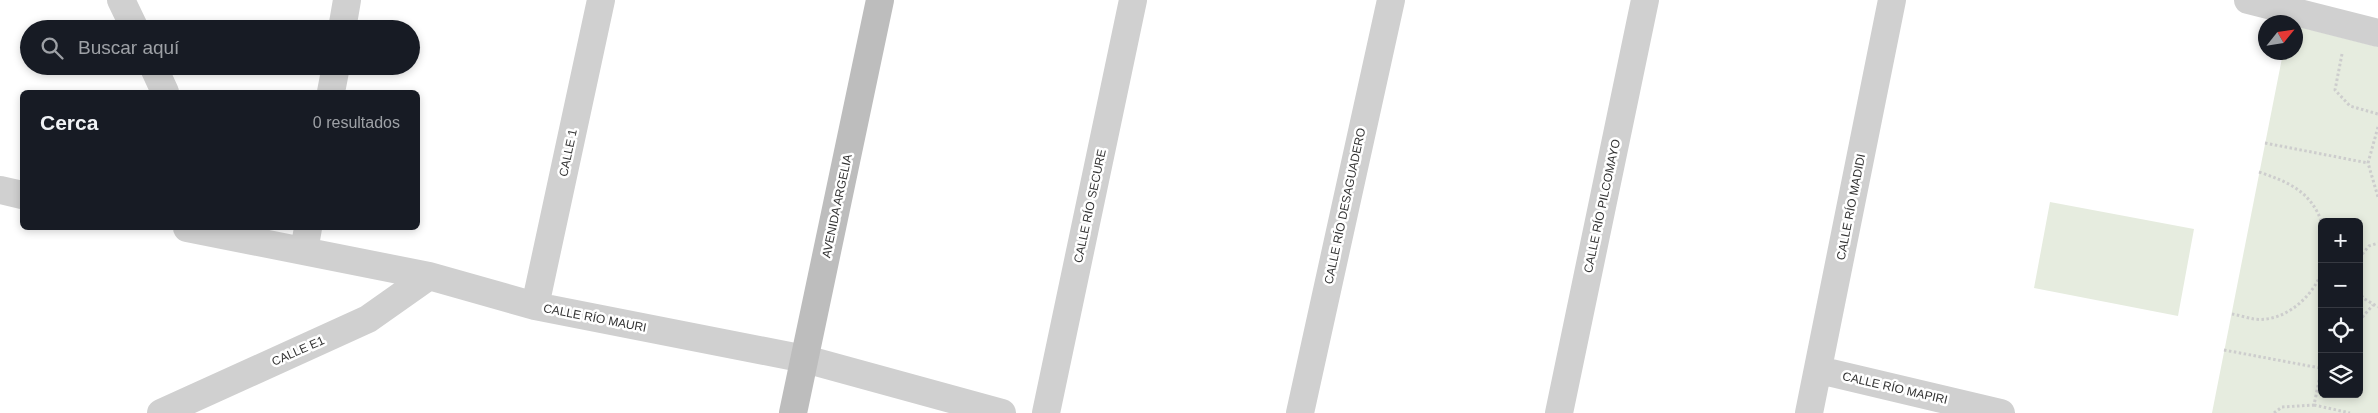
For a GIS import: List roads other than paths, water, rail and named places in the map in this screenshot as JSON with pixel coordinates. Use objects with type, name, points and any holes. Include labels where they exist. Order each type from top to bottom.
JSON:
[{"type":"street","points":[[122,0],[131,20]]},
{"type":"street","points":[[344,20],[347,0]]},
{"type":"street","name":"CALLE 1","points":[[535,306],[600,0]]},
{"type":"street","name":"AVENIDA ARGELIA","points":[[794,413],[880,0]]},
{"type":"street","name":"CALLE RÍO SECURE","points":[[1046,413],[1133,0]]},
{"type":"street","name":"CALLE RÍO DESAGUADERO","points":[[1300,413],[1391,0]]},
{"type":"street","name":"CALLE RÍO PILCOMAYO","points":[[1559,413],[1645,0]]},
{"type":"street","name":"CALLE RÍO MADIDI","points":[[1809,413],[1892,0]]},
{"type":"street","points":[[2248,0],[2378,32]]},
{"type":"street","points":[[157,75],[164,90]]},
{"type":"street","points":[[331,90],[334,75]]},
{"type":"street","points":[[0,190],[20,195]]},
{"type":"street","name":"CALLE RÍO MAURI","points":[[209,230],[306,239],[535,306],[805,358],[1002,413]]},
{"type":"street","name":"CALLE E1","points":[[160,413],[368,319],[429,276]]},
{"type":"street","name":"CALLE RÍO MAPIRI","points":[[1819,370],[2001,413]]}]
